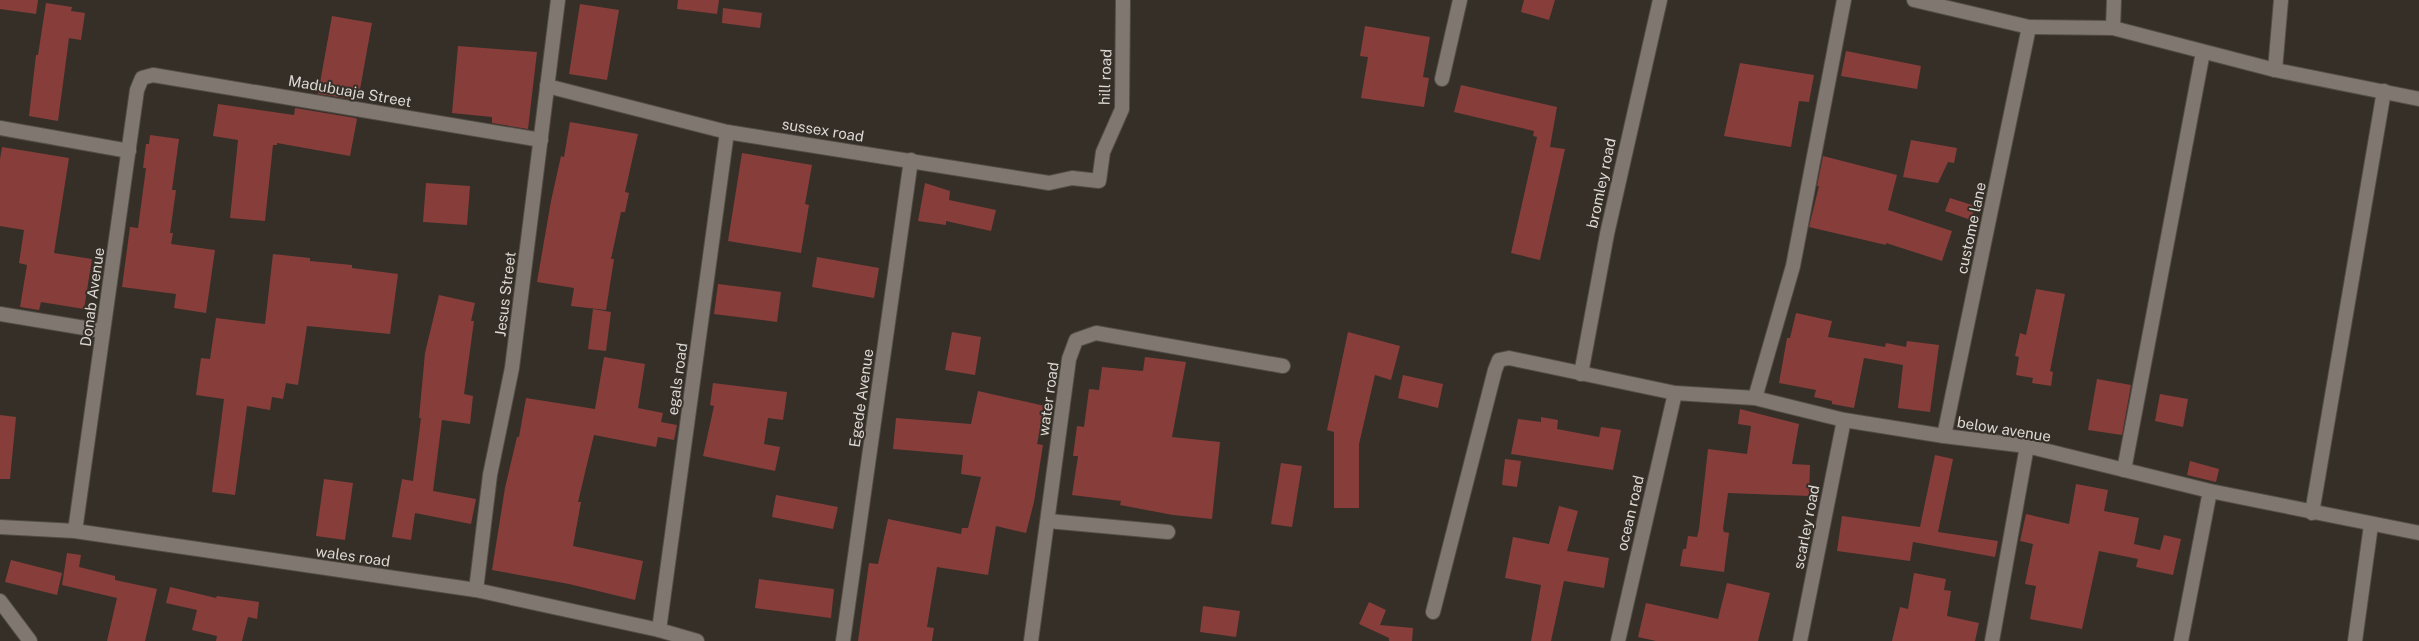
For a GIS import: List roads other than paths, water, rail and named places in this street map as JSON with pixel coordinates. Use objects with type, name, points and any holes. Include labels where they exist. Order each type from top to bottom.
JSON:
[{"type":"street","name":"Jesus Street","points":[[476,590],[490,475],[512,368],[558,0]]},
{"type":"street","name":"hill road","points":[[1098,181],[1103,152],[1122,109],[1123,0]]},
{"type":"street","points":[[1442,79],[1460,0]]},
{"type":"street","name":"bromley road","points":[[1581,374],[1607,234],[1660,0]]},
{"type":"street","points":[[1755,398],[1793,266],[1844,0]]},
{"type":"street","points":[[1914,0],[2029,27],[2113,28],[2275,70],[2419,99]]},
{"type":"street","points":[[2113,28],[2114,0]]},
{"type":"street","points":[[2275,70],[2280,0]]},
{"type":"street","name":"custome lane","points":[[1944,436],[2029,27]]},
{"type":"street","points":[[2124,470],[2203,52]]},
{"type":"street","name":"Madubuaja Street","points":[[153,76],[316,101],[541,140]]},
{"type":"street","name":"Donab Avenue","points":[[75,532],[137,90],[142,78],[153,76]]},
{"type":"street","name":"sussex road","points":[[547,86],[727,132],[1049,183],[1072,178],[1098,181]]},
{"type":"street","points":[[2312,513],[2384,91]]},
{"type":"street","points":[[0,128],[128,151]]},
{"type":"street","name":"egals road","points":[[659,630],[727,132]]},
{"type":"street","name":"Egede Avenue","points":[[843,641],[911,160]]},
{"type":"street","points":[[0,314],[103,331]]},
{"type":"street","name":"water road","points":[[1031,641],[1069,359],[1076,340],[1096,333],[1283,366]]},
{"type":"street","name":"below avenue","points":[[1432,612],[1499,360],[1509,358],[1675,393],[1755,398],[1844,420],[1944,436],[2027,446],[2210,491],[2371,525],[2419,533]]},
{"type":"street","name":"ocean road","points":[[1618,641],[1675,393]]},
{"type":"street","name":"scarley road","points":[[1800,641],[1844,420]]},
{"type":"street","points":[[1992,641],[2027,446]]},
{"type":"street","points":[[2181,641],[2210,491]]},
{"type":"street","points":[[1048,521],[1168,532]]},
{"type":"street","points":[[2354,641],[2371,525]]},
{"type":"street","name":"wales road","points":[[0,527],[75,532],[476,590],[659,630],[678,638],[698,641]]},
{"type":"street","points":[[0,602],[30,641]]}]
